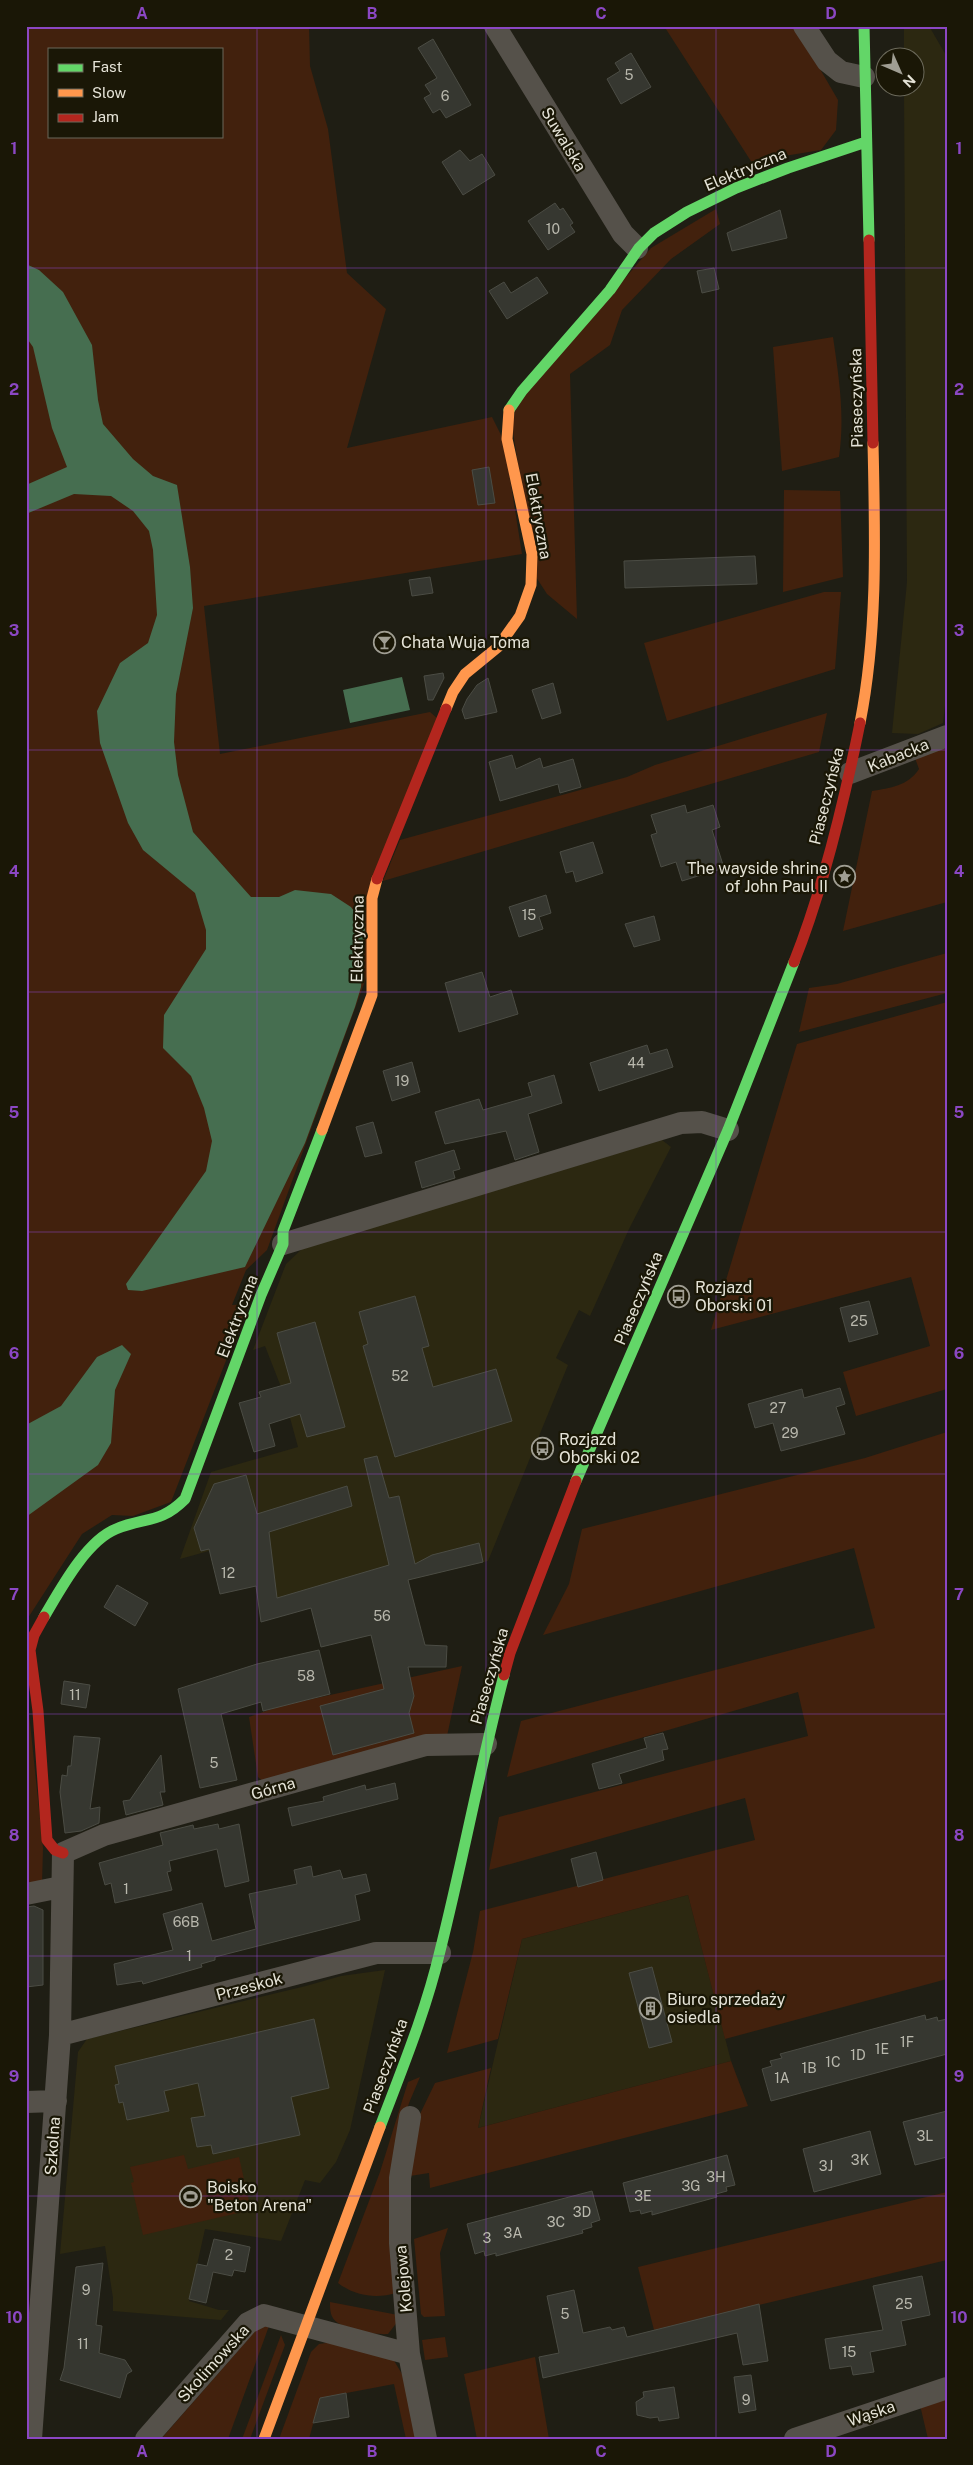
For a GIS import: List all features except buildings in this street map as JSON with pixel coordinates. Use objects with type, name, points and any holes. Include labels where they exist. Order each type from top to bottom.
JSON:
[{"type":"main road","name":"Piaseczyńska","points":[[264,2439],[414,2036],[440,1953],[486,1744],[510,1653],[532,1591],[584,1464],[728,1130],[796,958],[819,887],[850,773],[866,694],[874,585],[874,478],[864,26]]},
{"type":"main road","name":"Elektryczna","points":[[63,1853],[55,1850],[47,1840],[40,1734],[31,1645],[36,1628],[95,1542],[115,1527],[152,1522],[176,1510],[185,1499],[261,1295],[283,1244],[283,1231],[306,1176],[350,1054],[366,1016],[372,995],[372,898],[376,881],[453,692],[465,674],[498,647],[504,639],[520,616],[532,585],[532,554],[507,439],[506,423],[508,412],[514,400],[554,352],[612,289],[637,248],[663,226],[701,205],[779,170],[866,142]]},
{"type":"street","name":"Suwalska","points":[[495,26],[622,234],[637,248]]},
{"type":"street","points":[[804,26],[827,61],[841,72],[864,78]]},
{"type":"street","name":"Kabacka","points":[[850,773],[947,736]]},
{"type":"street","points":[[283,1244],[681,1123],[702,1122],[728,1130]]},
{"type":"street","name":"Górna","points":[[63,1853],[104,1835],[426,1745],[486,1744]]},
{"type":"street","name":"Szkolna","points":[[31,2439],[31,2377],[56,2101],[60,2035],[63,1853]]},
{"type":"street","points":[[26,1894],[61,1887]]},
{"type":"street","name":"Przeskok","points":[[60,2035],[376,1953],[440,1953]]},
{"type":"street","points":[[26,2102],[56,2101]]},
{"type":"street","name":"Kolejowa","points":[[410,2117],[400,2178],[400,2243],[409,2354],[426,2439]]},
{"type":"street","name":"Skolimowska","points":[[146,2439],[248,2322],[264,2315],[409,2354]]},
{"type":"street","name":"Wąska","points":[[794,2439],[947,2388]]},
{"type":"shaded area","points":[[26,26],[309,26],[310,66],[328,129],[347,273],[386,309],[347,448],[492,417],[504,441],[522,554],[204,606],[220,754],[430,712],[438,719],[371,886],[369,970],[267,1250],[246,1270],[232,1305],[248,1304],[171,1502],[133,1516],[112,1515],[82,1534],[26,1621]]},
{"type":"shaded area","points":[[664,26],[795,26],[838,100],[836,130],[821,150],[778,157],[756,169]]},
{"type":"shaded area","points":[[904,26],[929,26],[947,57],[947,689],[943,723],[918,734],[892,733],[907,582],[904,98],[926,98],[926,48],[904,48]]},
{"type":"shaded area","points":[[716,209],[720,224],[671,259],[622,310],[610,345],[570,374],[577,619],[547,594],[536,577],[512,426],[517,404],[651,248]]},
{"type":"shaded area","points":[[26,264],[39,270],[63,292],[92,345],[98,400],[103,424],[133,459],[153,476],[177,485],[190,567],[193,608],[176,694],[174,742],[178,775],[193,832],[251,897],[279,897],[295,890],[331,894],[351,907],[365,926],[361,987],[355,1007],[305,1143],[245,1267],[142,1291],[128,1290],[126,1284],[206,1171],[212,1141],[204,1108],[191,1076],[163,1048],[164,1015],[206,949],[206,930],[195,893],[143,850],[128,823],[100,743],[97,711],[120,663],[148,643],[157,615],[153,550],[149,531],[133,511],[111,496],[74,494],[26,514],[26,485],[67,467],[52,428],[33,347],[26,337]]},
{"type":"shaded area","points":[[833,337],[841,412],[839,457],[782,471],[773,347]]},
{"type":"shaded area","points":[[784,490],[840,491],[843,577],[783,592]]},
{"type":"shaded area","points":[[824,592],[841,592],[835,669],[667,721],[644,643]]},
{"type":"shaded area","points":[[402,677],[410,710],[350,723],[343,690]]},
{"type":"shaded area","points":[[827,713],[819,752],[383,881],[400,840],[627,777],[655,765]]},
{"type":"shaded area","points":[[947,747],[947,902],[843,931],[872,791],[904,783],[915,775],[919,769],[915,758]]},
{"type":"shaded area","points":[[947,953],[947,993],[799,1032],[809,988],[837,984]]},
{"type":"shaded area","points":[[947,1002],[947,1389],[856,1416],[843,1372],[930,1346],[911,1277],[711,1330],[797,1044]]},
{"type":"shaded area","points":[[662,1140],[671,1147],[629,1229],[590,1316],[579,1310],[556,1358],[568,1365],[488,1561],[388,1585],[261,1622],[252,1539],[180,1559],[211,1472],[298,1447],[283,1392],[265,1346],[253,1350],[286,1264],[303,1248]]},
{"type":"shaded area","points":[[122,1345],[131,1354],[115,1390],[111,1443],[98,1465],[26,1517],[26,1425],[61,1406],[97,1357]]},
{"type":"shaded area","points":[[947,1432],[947,1979],[725,2039],[688,1895],[522,1939],[498,2039],[447,2053],[473,1952],[480,1911],[755,1840],[745,1798],[489,1870],[499,1817],[808,1736],[798,1692],[507,1777],[521,1721],[875,1628],[854,1548],[543,1635],[569,1584],[582,1529],[865,1458]]},
{"type":"shaded area","points":[[462,1666],[447,1736],[267,1785],[258,1777],[249,1717],[280,1706]]},
{"type":"shaded area","points":[[26,1684],[43,1848],[42,1884],[26,1888]]},
{"type":"shaded area","points":[[688,1895],[731,2061],[478,2128],[522,1939]]},
{"type":"shaded area","points":[[385,1970],[350,2130],[336,2162],[320,2183],[305,2180],[281,2241],[205,2229],[189,2301],[219,2310],[229,2310],[221,2320],[113,2311],[113,2298],[105,2246],[60,2254],[78,2052],[87,2039],[341,1976]]},
{"type":"shaded area","points":[[731,2061],[748,2106],[430,2188],[429,2173],[410,2176],[420,2114],[435,2083],[491,2068],[478,2128]]},
{"type":"shaded area","points":[[420,2077],[409,2103],[399,2137],[396,2293],[373,2296],[351,2291],[338,2283],[380,2172],[408,2082]]},
{"type":"shaded area","name":"Boisko \"Beton Arena\"","points":[[184,2155],[188,2169],[239,2157],[251,2210],[143,2235],[131,2183],[134,2182],[130,2167]]},
{"type":"shaded area","points":[[947,2192],[947,2260],[654,2330],[638,2267]]},
{"type":"shaded area","points":[[448,2228],[440,2253],[445,2316],[424,2317],[421,2314],[414,2239]]},
{"type":"shaded area","points":[[330,2302],[398,2315],[398,2321],[388,2334],[355,2330],[343,2326],[333,2319]]},
{"type":"shaded area","points":[[269,2326],[228,2439],[161,2439],[258,2328]]},
{"type":"shaded area","points":[[281,2335],[285,2345],[250,2439],[242,2439]]},
{"type":"shaded area","points":[[445,2337],[448,2357],[425,2360],[422,2340]]},
{"type":"shaded area","points":[[334,2342],[393,2359],[405,2379],[416,2439],[406,2439],[394,2384],[320,2398],[309,2439],[279,2439],[311,2352],[319,2344]]},
{"type":"shaded area","points":[[535,2357],[549,2439],[477,2439],[464,2374]]},
{"type":"shaded area","points":[[947,2396],[947,2439],[928,2439],[920,2405]]},
{"type":"traffic: fast","points":[[864,26],[869,240]]},
{"type":"traffic: fast","points":[[509,410],[522,391],[610,290],[639,248],[654,233],[687,212],[736,188],[788,168],[866,142]]},
{"type":"traffic: fast","points":[[576,1481],[728,1130],[794,962]]},
{"type":"traffic: fast","points":[[44,1617],[75,1567],[94,1544],[116,1529],[168,1513],[185,1499],[261,1295],[283,1244],[283,1231],[322,1130]]},
{"type":"traffic: fast","points":[[380,2127],[428,1996],[504,1675]]},
{"type":"traffic: slow","points":[[446,709],[453,692],[465,674],[498,647],[520,616],[531,585],[532,554],[507,439],[509,410]]},
{"type":"traffic: slow","points":[[860,723],[866,689],[873,619],[875,548],[873,443]]},
{"type":"traffic: slow","points":[[322,1130],[372,995],[372,898],[377,879]]},
{"type":"traffic: slow","points":[[264,2439],[380,2127]]},
{"type":"traffic: jam","points":[[869,240],[873,443]]},
{"type":"traffic: jam","points":[[377,879],[446,709]]},
{"type":"traffic: jam","points":[[794,962],[824,874],[860,723]]},
{"type":"traffic: jam","points":[[504,1675],[510,1653],[576,1481]]},
{"type":"traffic: jam","points":[[44,1617],[34,1635],[30,1650],[38,1711],[47,1840],[55,1850],[63,1853]]},
{"type":"place","name":"Chata Wuja Toma","points":[[385,642]]},
{"type":"place","name":"The wayside shrine of John Paul II","points":[[844,877]]},
{"type":"place","name":"Rozjazd Oborski 01","points":[[679,1296]]},
{"type":"place","name":"Rozjazd Oborski 02","points":[[543,1448]]},
{"type":"place","name":"Biuro sprzedaży osiedla","points":[[651,2008]]},
{"type":"place","name":"Boisko \"Beton Arena\"","points":[[191,2196]]}]
